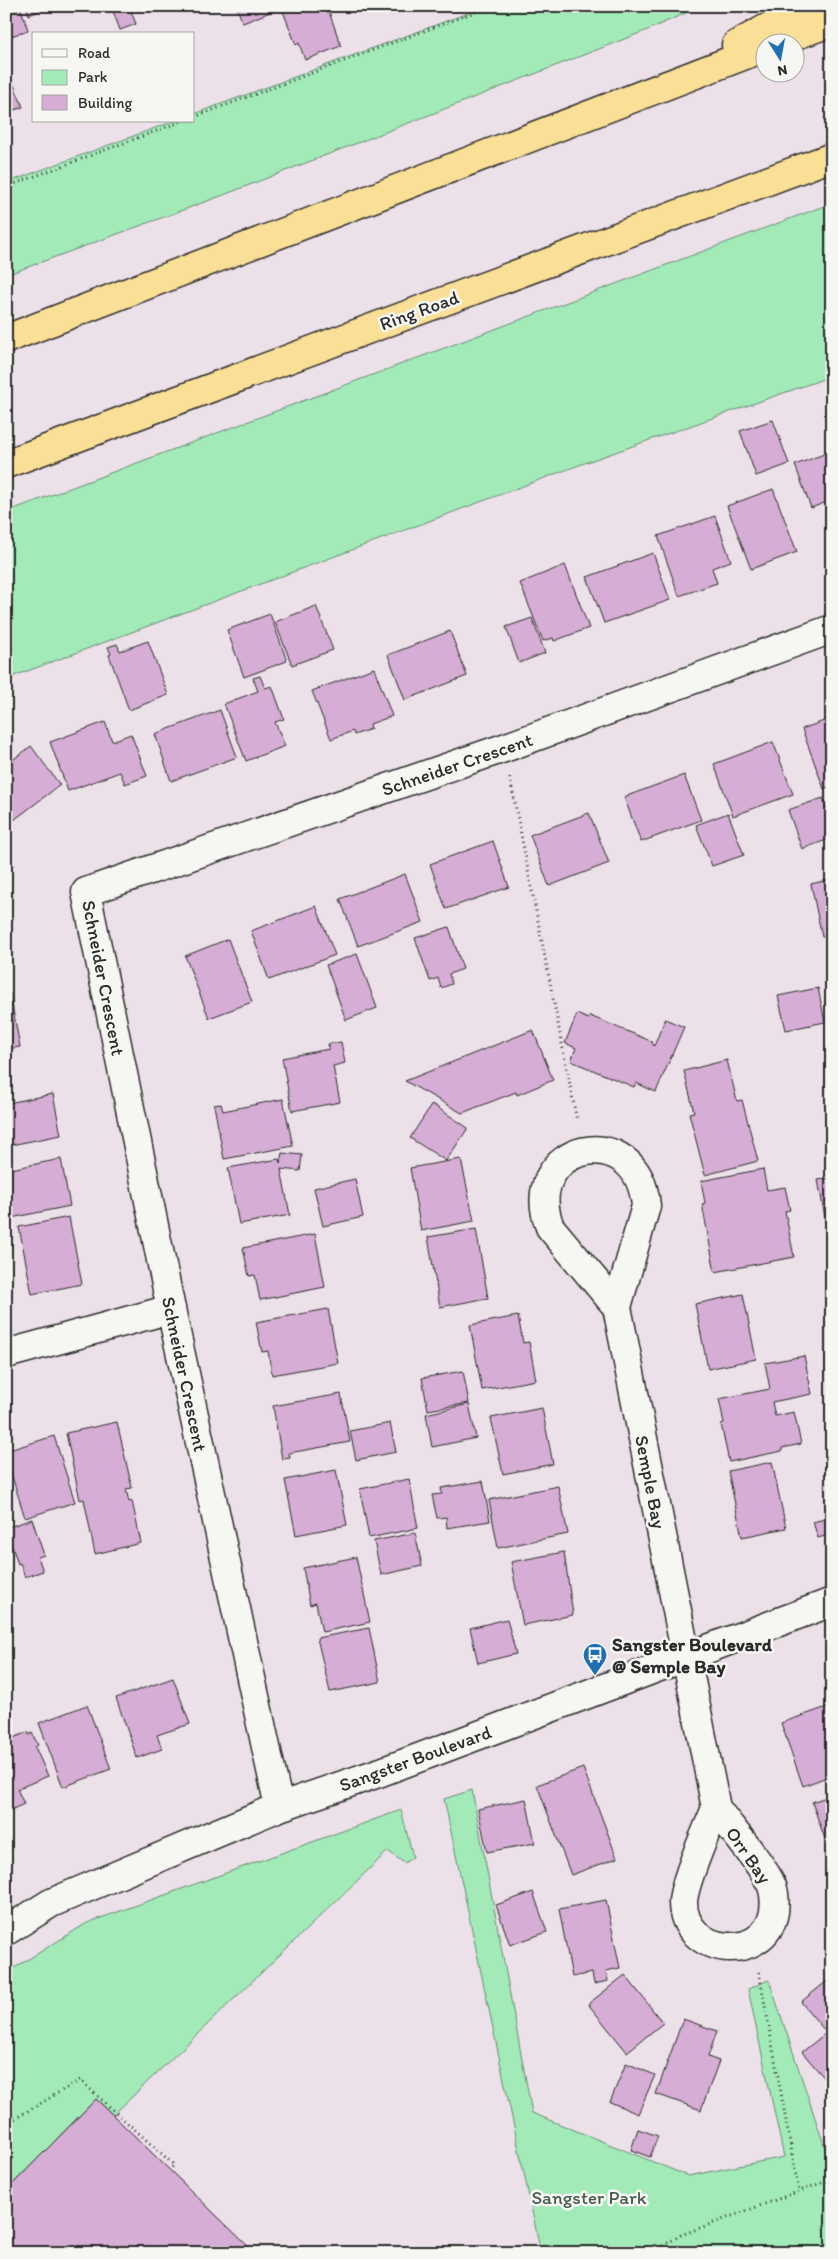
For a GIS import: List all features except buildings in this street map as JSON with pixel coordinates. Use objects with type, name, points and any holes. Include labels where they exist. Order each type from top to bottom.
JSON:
[{"type":"highway","points":[[661,87],[807,6]]},
{"type":"highway","points":[[804,32],[832,22]]},
{"type":"highway","points":[[6,339],[756,51]]},
{"type":"highway","name":"Ring Road","points":[[6,464],[832,157]]},
{"type":"street","name":"Schneider Crescent","points":[[279,1807],[171,1309],[86,892],[504,748],[832,629]]},
{"type":"street","name":"Semple Bay","points":[[618,1307],[550,1227],[544,1212],[544,1196],[547,1181],[556,1168],[568,1157],[583,1151],[599,1150],[614,1154],[628,1162],[638,1175],[644,1190],[646,1206],[618,1307],[684,1656]]},
{"type":"street","points":[[6,1354],[171,1309]]},
{"type":"street","name":"Sangster Boulevard","points":[[6,1931],[51,1903],[279,1807],[381,1772],[684,1656],[832,1602]]},
{"type":"street","name":"Orr Bay","points":[[684,1656],[716,1808],[764,1873],[772,1887],[775,1902],[772,1918],[764,1932],[752,1942],[729,1948],[721,1948],[706,1942],[694,1932],[686,1918],[683,1902],[686,1887],[716,1808]]},
{"type":"path","points":[[195,117],[491,6]]},
{"type":"path","points":[[6,187],[180,122]]},
{"type":"path","points":[[504,748],[583,1151]]},
{"type":"path","points":[[752,1942],[799,2192]]},
{"type":"path","points":[[6,2124],[80,2080],[174,2165],[170,2170]]},
{"type":"path","points":[[650,2253],[681,2235],[832,2179]]},
{"type":"green space","points":[[487,6],[702,6],[645,31],[221,196],[6,275],[6,183],[171,122],[195,122],[195,114]]},
{"type":"green space","points":[[832,203],[832,376],[590,461],[6,679],[6,512]]},
{"type":"green space","name":"Sangster Park","points":[[472,1790],[532,2113],[688,2176],[784,2157],[748,1989],[769,1980],[826,2151],[832,2146],[832,2253],[541,2253],[444,1799]]},
{"type":"green space","points":[[401,1810],[413,1857],[404,1863],[388,1851],[113,2115],[96,2099],[6,2191],[6,1973],[87,1923]]},
{"type":"place","name":"Sangster Boulevard @ Semple Bay","points":[[595,1676]]}]
